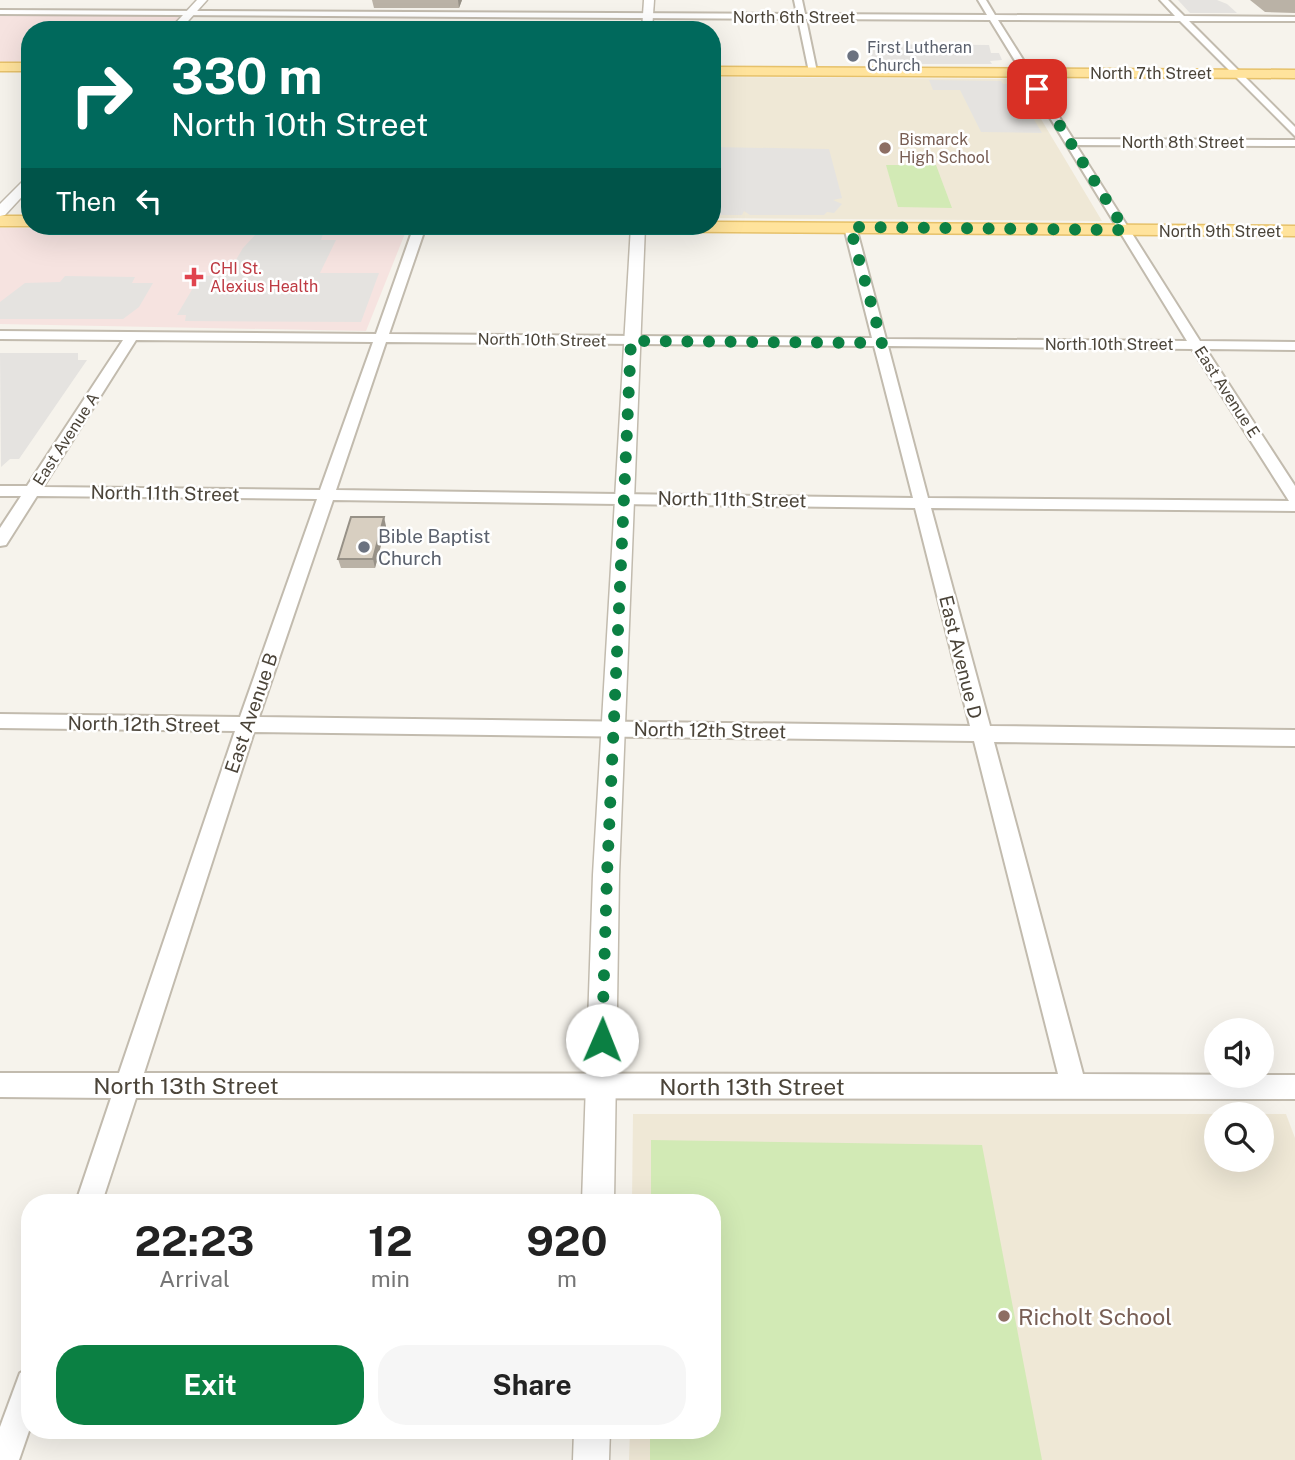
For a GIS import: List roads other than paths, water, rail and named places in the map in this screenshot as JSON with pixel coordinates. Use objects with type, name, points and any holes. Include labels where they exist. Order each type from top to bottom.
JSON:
[{"type":"main road","points":[[0,67],[21,67]]},
{"type":"main road","name":"North 7th Street","points":[[721,71],[1295,75]]},
{"type":"main road","points":[[0,221],[21,221]]},
{"type":"main road","name":"North 9th Street","points":[[721,226],[1295,231]]},
{"type":"street","points":[[41,12],[56,0]]},
{"type":"street","points":[[182,21],[202,0]]},
{"type":"street","points":[[342,14],[351,0]]},
{"type":"street","points":[[492,21],[499,0]]},
{"type":"street","points":[[648,21],[649,0]]},
{"type":"street","points":[[798,0],[813,72]]},
{"type":"street","name":"East Avenue E","points":[[982,0],[1295,498]]},
{"type":"street","points":[[1164,0],[1295,133]]},
{"type":"street","name":"North 6th Street","points":[[0,12],[1295,19]]},
{"type":"street","name":"North 8th Street","points":[[1071,142],[1295,143]]},
{"type":"street","points":[[0,212],[21,190]]},
{"type":"street","name":"East Avenue D","points":[[850,227],[1074,1087]]},
{"type":"street","name":"East Avenue B","points":[[92,1194],[246,726],[417,235]]},
{"type":"street","points":[[598,1194],[613,729],[637,235]]},
{"type":"street","name":"North 10th Street","points":[[0,335],[1295,346]]},
{"type":"street","name":"East Avenue A","points":[[0,541],[132,336]]},
{"type":"street","name":"North 11th Street","points":[[0,491],[1066,506],[1295,506]]},
{"type":"street","name":"North 12th Street","points":[[0,721],[1295,738]]},
{"type":"street","name":"North 13th Street","points":[[0,1085],[1295,1087]]},
{"type":"street","points":[[4,1460],[21,1410]]},
{"type":"street","points":[[591,1460],[592,1439]]},
{"type":"place","name":"First Lutheran Church","points":[[853,56]]},
{"type":"place","name":"Bismarck High School","points":[[885,148]]},
{"type":"place","name":"CHI St. Alexius Health","points":[[194,277]]},
{"type":"place","name":"Bible Baptist Church","points":[[364,547]]},
{"type":"place","name":"Richolt School","points":[[1004,1316]]}]
